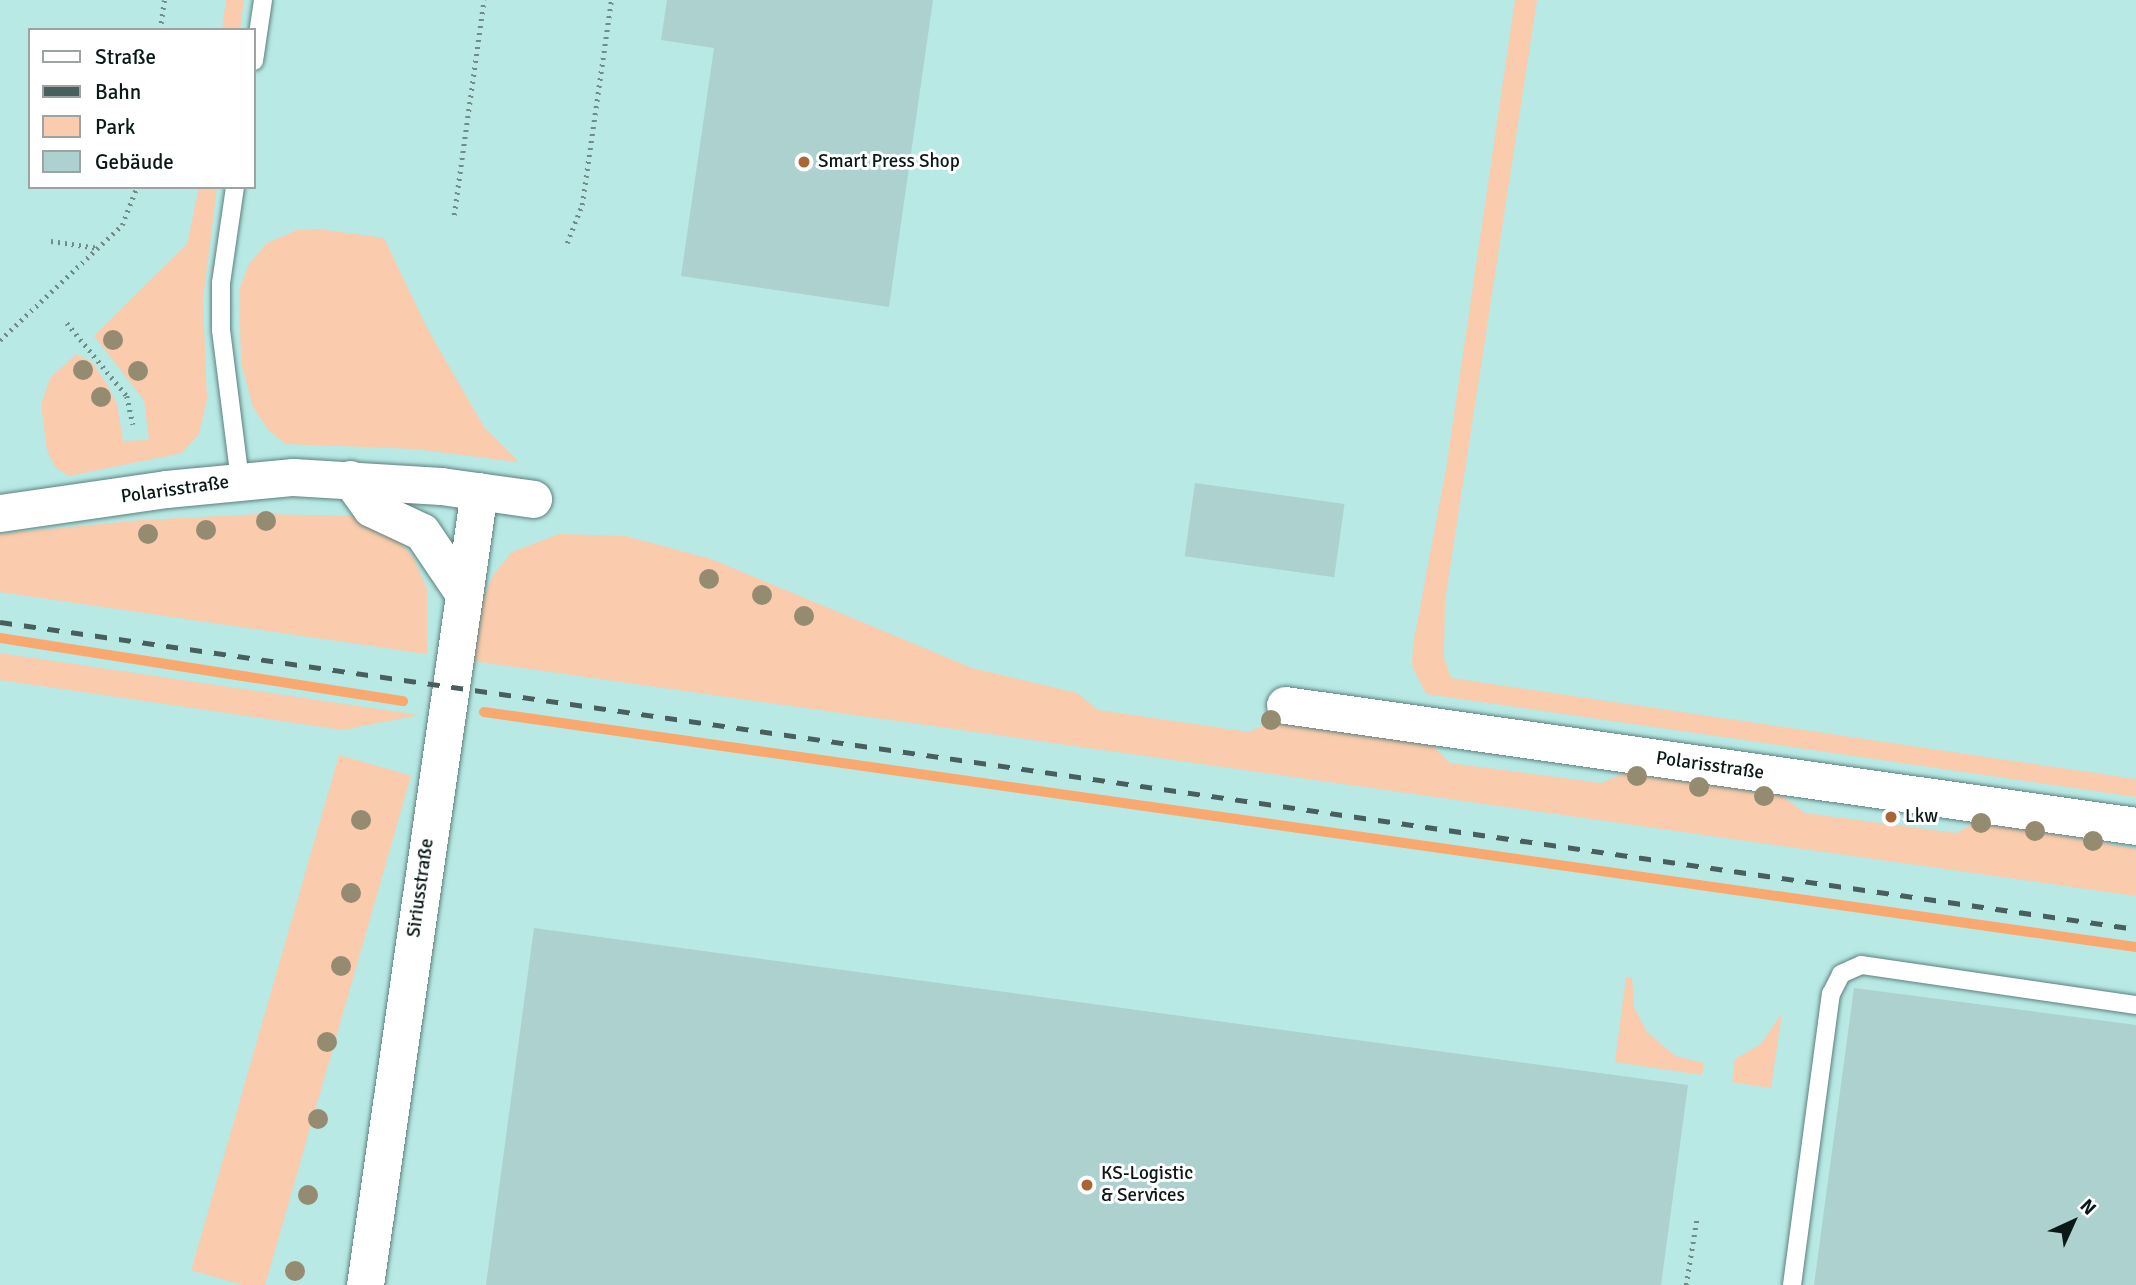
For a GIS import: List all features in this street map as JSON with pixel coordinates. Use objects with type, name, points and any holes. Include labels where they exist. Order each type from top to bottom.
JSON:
[{"type":"street","name":"Polarisstraße","points":[[0,513],[240,481],[350,479],[533,499]]},
{"type":"street","points":[[350,479],[371,508],[422,532],[464,594]]},
{"type":"street","name":"Siriusstraße","points":[[365,1285],[479,491]]},
{"type":"street","name":"Polarisstraße","points":[[1285,705],[2136,826]]},
{"type":"lane","points":[[256,46],[262,0]]},
{"type":"lane","points":[[235,189],[221,283],[221,330],[240,481]]},
{"type":"lane","points":[[1792,1285],[1831,994],[1841,974],[1861,965],[2136,1005]]},
{"type":"path","points":[[160,28],[164,0]]},
{"type":"path","points":[[454,215],[484,0]]},
{"type":"path","points":[[567,243],[582,205],[611,0]]},
{"type":"path","points":[[0,340],[128,217],[136,189]]},
{"type":"path","points":[[51,241],[99,247]]},
{"type":"path","points":[[67,323],[127,396],[133,424]]},
{"type":"path","points":[[1686,1285],[1697,1217]]},
{"type":"shaded area","points":[[0,0],[2136,0],[2136,1285],[0,1285]]},
{"type":"green space","points":[[226,0],[244,0],[240,28],[222,28]]},
{"type":"green space","points":[[1515,0],[1537,0],[1445,601],[1444,657],[1451,678],[2136,779],[2136,797],[1426,694],[1412,666],[1413,645],[1446,469]]},
{"type":"green space","points":[[199,189],[217,189],[203,300],[207,399],[199,434],[182,453],[69,476],[56,468],[47,451],[41,405],[50,378],[76,354],[92,362],[117,404],[123,441],[149,440],[144,400],[94,336],[187,244]]},
{"type":"green space","points":[[319,229],[384,238],[427,328],[484,427],[519,462],[415,449],[286,444],[269,431],[253,407],[241,363],[239,290],[249,264],[267,243],[297,230]]},
{"type":"green space","points":[[261,514],[362,516],[406,534],[398,541],[413,557],[427,589],[427,654],[0,592],[0,534],[141,520]]},
{"type":"green space","points":[[559,534],[625,536],[711,559],[972,668],[1077,693],[1098,710],[1249,732],[1273,721],[1432,745],[1450,763],[1601,783],[1625,773],[1781,795],[1805,813],[1956,833],[1978,821],[2136,849],[2136,896],[472,661],[480,606],[493,575],[512,552]]},
{"type":"green space","points":[[0,653],[419,715],[343,730],[0,680]]},
{"type":"green space","points":[[339,755],[411,776],[265,1285],[243,1285],[191,1270]]},
{"type":"green space","points":[[1626,977],[1632,977],[1634,1007],[1647,1032],[1675,1056],[1704,1063],[1702,1075],[1615,1062]]},
{"type":"green space","points":[[1782,1013],[1771,1088],[1732,1082],[1735,1059],[1761,1044]]},
{"type":"building","name":"Smart Press Shop","points":[[667,0],[933,0],[889,307],[681,276],[714,48],[661,40]]},
{"type":"building","points":[[1195,483],[1345,504],[1334,577],[1185,556]]},
{"type":"building","name":"KS-Logistic & Services","points":[[534,928],[1688,1085],[1661,1285],[486,1285]]},
{"type":"building","points":[[1854,988],[2136,1025],[2136,1285],[1814,1285]]},
{"type":"waterway","points":[[0,638],[403,701]]},
{"type":"waterway","points":[[484,712],[2136,947]]},
{"type":"railway","points":[[0,622],[2136,929]]},
{"type":"place","name":"Smart Press Shop","points":[[804,162]]},
{"type":"place","name":"Lkw","points":[[1891,817]]},
{"type":"place","name":"KS-Logistic & Services","points":[[1087,1185]]}]
